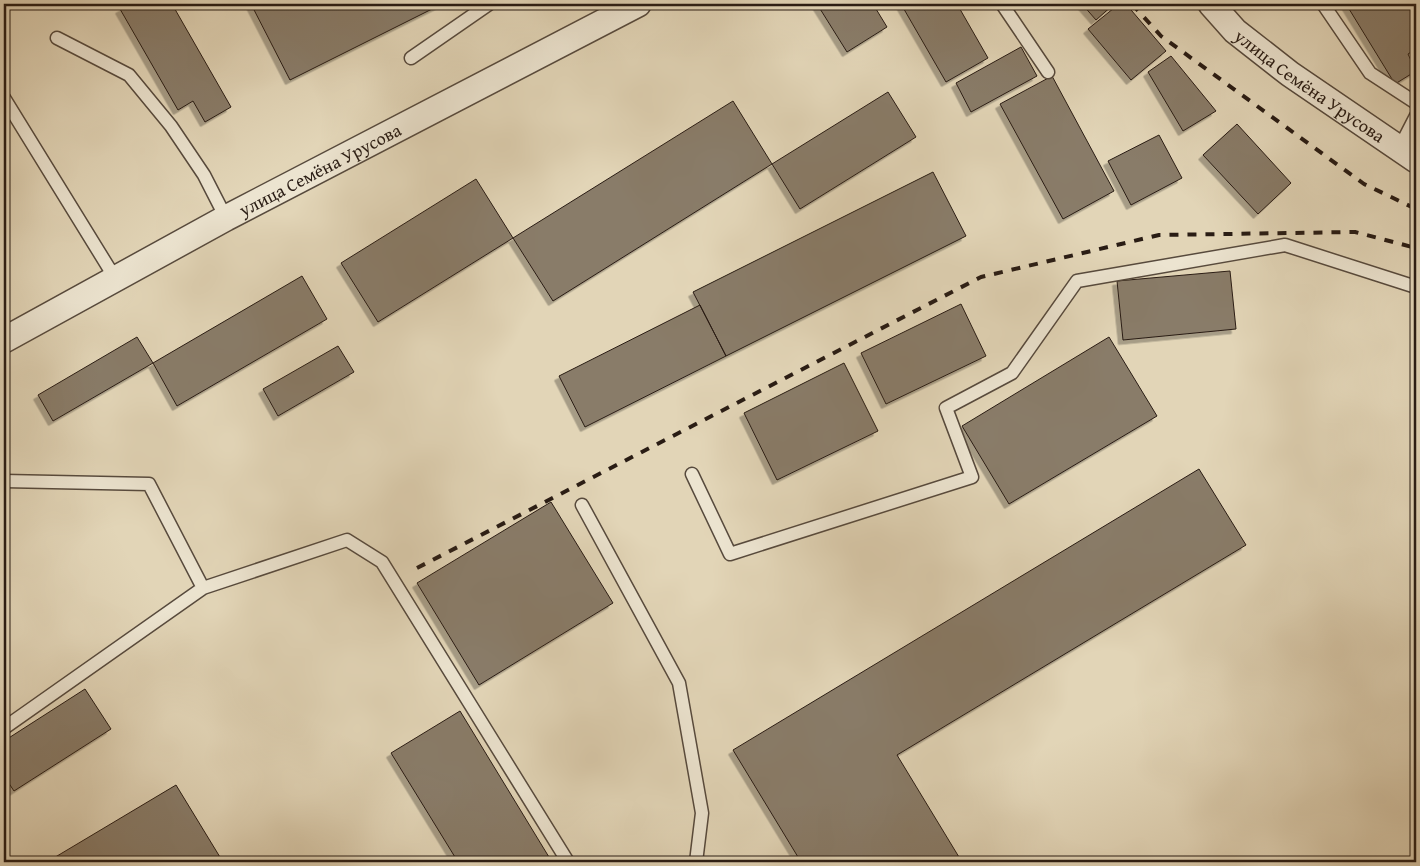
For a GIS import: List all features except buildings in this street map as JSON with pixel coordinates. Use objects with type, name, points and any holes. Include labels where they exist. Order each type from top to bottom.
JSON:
[{"type":"street","name":"улица Семёна Урусова","points":[[4,340],[226,218],[638,4]]},
{"type":"street","name":"улица Семёна Урусова","points":[[1211,4],[1235,31],[1290,74],[1407,154]]},
{"type":"lane","points":[[411,58],[488,4]]},
{"type":"lane","points":[[1002,4],[1048,72]]},
{"type":"lane","points":[[1322,4],[1370,73],[1416,103]]},
{"type":"lane","points":[[57,38],[129,75],[172,126],[204,175],[226,218]]},
{"type":"lane","points":[[4,98],[115,278]]},
{"type":"lane","points":[[1407,154],[1416,116]]},
{"type":"lane","points":[[692,474],[730,554],[972,476],[946,408],[1012,373],[1077,281],[1285,245],[1416,287]]},
{"type":"lane","points":[[4,481],[149,484],[203,588]]},
{"type":"lane","points":[[582,505],[679,683],[702,813],[696,862]]},
{"type":"lane","points":[[4,728],[203,588],[347,540],[382,562],[568,862]]},
{"type":"railway","points":[[1132,4],[1161,36],[1364,184],[1416,209]]},
{"type":"railway","points":[[417,568],[981,277],[1159,235],[1355,232],[1416,248]]}]
